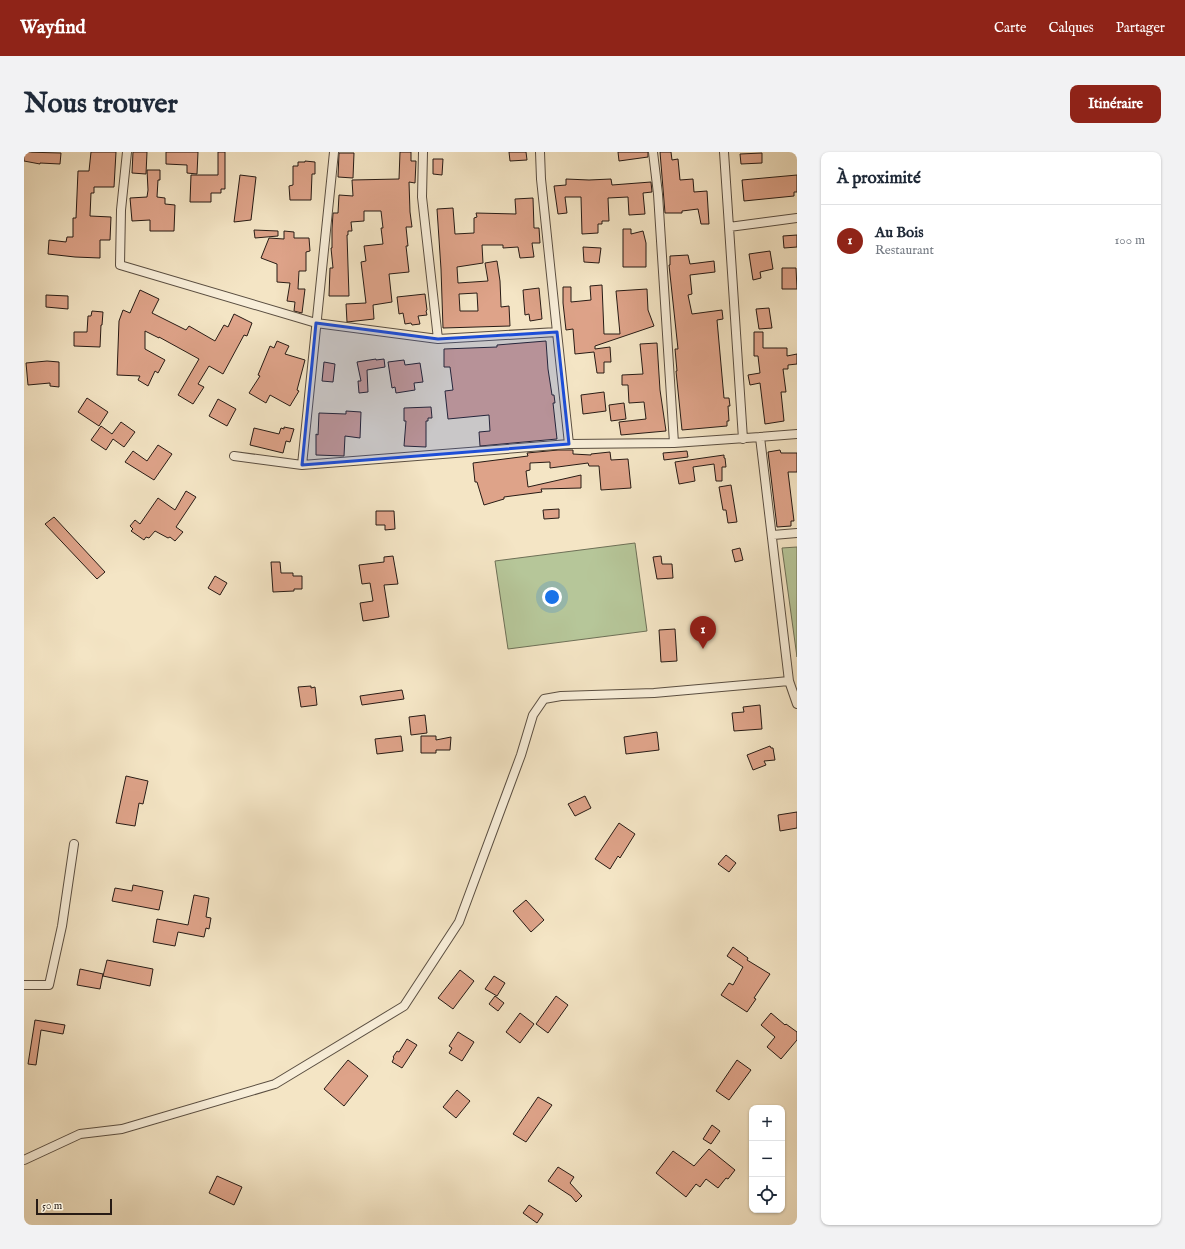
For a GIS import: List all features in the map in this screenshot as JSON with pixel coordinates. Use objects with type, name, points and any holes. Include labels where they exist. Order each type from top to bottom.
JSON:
[{"type":"street","points":[[127,152],[121,210],[120,265],[316,323],[438,339],[557,332]]},
{"type":"street","points":[[302,465],[334,152]]},
{"type":"street","points":[[423,152],[422,197],[438,339]]},
{"type":"street","points":[[540,152],[541,179],[569,444]]},
{"type":"street","points":[[653,152],[658,194],[674,443]]},
{"type":"street","points":[[724,152],[743,438]]},
{"type":"street","points":[[729,226],[797,218]]},
{"type":"street","points":[[234,456],[302,465],[569,444],[674,443],[797,434]]},
{"type":"street","points":[[760,437],[790,681],[797,704]]},
{"type":"street","points":[[773,535],[797,533]]},
{"type":"street","points":[[24,1160],[80,1134],[122,1129],[275,1084],[404,1006],[459,922],[521,755],[533,715],[544,700],[561,696],[654,692],[790,681]]},
{"type":"street","points":[[24,985],[49,985],[62,926],[74,844]]},
{"type":"highlighted area","points":[[316,323],[438,339],[557,332],[569,444],[302,465]]},
{"type":"green space","points":[[635,543],[647,631],[508,649],[495,561]]},
{"type":"green space","points":[[797,547],[797,657],[782,548]]},
{"type":"building","points":[[24,152],[61,153],[60,164],[40,164],[24,161]]},
{"type":"building","points":[[91,152],[116,152],[114,187],[94,187],[94,193],[91,193],[90,216],[111,217],[110,240],[100,240],[100,258],[48,254],[49,240],[66,242],[67,237],[73,237],[73,218],[76,218],[78,171],[89,171]]},
{"type":"building","points":[[133,152],[147,152],[146,174],[132,173]]},
{"type":"building","points":[[166,152],[198,152],[197,174],[187,173],[187,165],[166,164]]},
{"type":"building","points":[[218,152],[225,152],[225,189],[221,189],[221,193],[211,193],[211,202],[190,202],[191,175],[218,175]]},
{"type":"building","points":[[400,152],[411,152],[411,161],[416,161],[415,183],[409,182],[412,227],[406,227],[408,246],[406,246],[409,272],[389,274],[392,302],[373,305],[374,319],[347,322],[346,304],[366,303],[361,262],[366,261],[364,246],[383,244],[381,211],[364,211],[364,221],[351,222],[352,231],[348,231],[347,235],[349,296],[329,296],[330,268],[333,268],[331,248],[333,213],[338,213],[339,195],[353,196],[352,180],[399,179]]},
{"type":"building","points":[[509,152],[526,152],[527,160],[510,161]]},
{"type":"building","points":[[618,152],[648,152],[648,157],[619,161]]},
{"type":"building","points":[[660,152],[671,152],[672,160],[678,159],[680,180],[693,179],[694,192],[707,191],[709,224],[701,224],[698,209],[682,211],[682,213],[665,213]]},
{"type":"building","points":[[339,153],[354,153],[353,178],[338,177]]},
{"type":"building","points":[[762,153],[762,163],[741,164],[740,154]]},
{"type":"building","points":[[433,159],[443,159],[442,175],[433,174]]},
{"type":"building","points":[[298,162],[315,162],[315,174],[312,174],[311,200],[290,200],[289,186],[293,185],[293,166],[298,166]]},
{"type":"building","points":[[147,170],[160,170],[157,197],[165,198],[165,204],[175,205],[174,231],[150,231],[150,220],[132,221],[130,198],[147,197]]},
{"type":"building","points":[[240,175],[256,177],[251,220],[234,222]]},
{"type":"building","points":[[797,175],[797,192],[794,192],[794,196],[744,201],[742,180]]},
{"type":"building","points":[[566,179],[611,179],[612,185],[651,182],[652,192],[643,193],[645,214],[629,215],[628,197],[608,198],[609,221],[602,221],[602,224],[598,224],[598,233],[582,234],[581,197],[565,197],[567,213],[558,214],[554,186],[566,185]]},
{"type":"building","points":[[533,198],[534,228],[539,228],[540,243],[532,243],[534,257],[520,258],[518,247],[503,248],[503,245],[482,245],[483,263],[457,267],[458,283],[488,281],[485,263],[497,261],[500,281],[501,307],[509,306],[510,326],[443,328],[437,209],[453,208],[455,234],[474,233],[474,218],[477,217],[476,213],[516,214],[515,199]],"holes":[[[477,293],[478,311],[460,311],[459,294]]]},
{"type":"building","points":[[623,229],[631,229],[631,234],[643,231],[646,243],[646,267],[623,267]]},
{"type":"building","points":[[254,230],[278,231],[278,236],[255,238]]},
{"type":"building","points":[[284,231],[294,232],[294,238],[309,238],[310,251],[306,252],[306,271],[299,271],[298,289],[305,289],[302,313],[294,311],[295,302],[287,301],[290,283],[277,282],[277,264],[261,258],[269,238],[284,239]]},
{"type":"building","points":[[797,235],[797,247],[784,248],[783,236]]},
{"type":"building","points":[[583,247],[601,248],[599,263],[584,262]]},
{"type":"building","points":[[770,251],[773,269],[760,272],[761,278],[753,280],[749,254]]},
{"type":"building","points":[[688,255],[690,264],[714,261],[715,272],[690,275],[692,294],[688,295],[692,314],[722,310],[723,319],[717,320],[724,398],[729,398],[730,406],[728,406],[729,421],[727,421],[727,426],[682,430],[676,371],[675,349],[678,349],[669,265],[670,256]]},
{"type":"building","points":[[782,268],[796,268],[797,289],[782,289]]},
{"type":"building","points":[[602,285],[604,334],[620,334],[616,291],[647,289],[648,310],[654,326],[595,346],[595,349],[610,347],[611,362],[604,362],[604,373],[597,373],[594,352],[575,354],[573,329],[566,330],[563,287],[571,287],[571,302],[591,300],[590,286]]},
{"type":"building","points":[[539,288],[542,319],[530,321],[529,314],[525,315],[523,290]]},
{"type":"building","points":[[140,290],[159,299],[152,313],[186,330],[189,326],[215,341],[224,325],[228,327],[234,314],[252,323],[247,336],[244,335],[223,374],[209,366],[198,384],[204,387],[193,404],[178,395],[199,359],[145,331],[145,349],[165,360],[158,373],[155,371],[148,386],[138,380],[140,376],[117,375],[119,321],[123,310],[130,313]]},
{"type":"building","points":[[425,294],[427,315],[418,316],[420,324],[405,324],[403,313],[399,314],[397,297]]},
{"type":"building","points":[[46,295],[68,296],[68,309],[46,307]]},
{"type":"building","points":[[769,308],[772,328],[759,329],[756,309]]},
{"type":"building","points":[[92,311],[103,312],[100,347],[74,346],[74,332],[87,332],[88,316],[91,316]]},
{"type":"building","points":[[754,332],[763,332],[763,348],[787,348],[787,356],[797,354],[797,364],[788,365],[788,369],[783,369],[786,392],[781,392],[784,421],[765,424],[760,383],[750,385],[748,375],[760,373],[758,356],[754,356]]},
{"type":"building","points":[[277,341],[289,346],[285,354],[305,360],[297,390],[299,391],[290,406],[270,395],[266,403],[249,393],[260,376],[258,375],[270,346],[274,348]]},
{"type":"building","points":[[546,341],[548,369],[552,395],[554,395],[555,403],[553,403],[557,439],[480,446],[479,432],[490,431],[489,415],[448,419],[445,391],[453,390],[450,367],[444,367],[444,349],[497,347],[497,345]]},
{"type":"building","points":[[657,343],[660,390],[666,431],[621,435],[619,422],[646,419],[644,402],[629,403],[628,385],[622,385],[622,375],[643,374],[640,344]]},
{"type":"building","points":[[384,359],[385,367],[367,370],[368,392],[359,393],[358,381],[361,381],[357,362]]},
{"type":"building","points":[[404,360],[405,365],[420,363],[423,382],[414,383],[415,390],[396,393],[395,387],[392,388],[388,362]]},
{"type":"building","points":[[47,361],[59,362],[59,387],[50,386],[50,383],[28,385],[26,363]]},
{"type":"building","points":[[324,362],[335,364],[333,382],[322,381]]},
{"type":"building","points":[[604,392],[606,411],[583,414],[581,395]]},
{"type":"building","points":[[87,398],[108,412],[99,426],[78,412]]},
{"type":"building","points":[[218,399],[236,409],[227,426],[209,416]]},
{"type":"building","points":[[624,403],[626,419],[611,421],[609,405]]},
{"type":"building","points":[[431,407],[432,418],[428,418],[428,421],[426,421],[426,447],[404,446],[406,421],[404,421],[404,408]]},
{"type":"building","points":[[346,411],[361,412],[360,438],[345,436],[344,456],[316,455],[316,434],[318,435],[319,413],[346,414]]},
{"type":"building","points":[[121,422],[135,432],[124,447],[113,439],[106,450],[91,440],[101,426],[112,434]]},
{"type":"building","points":[[284,427],[294,429],[290,442],[286,441],[283,453],[250,445],[254,428],[279,434],[281,428],[284,429]]},
{"type":"building","points":[[158,445],[172,454],[154,480],[125,462],[133,451],[147,461]]},
{"type":"building","points":[[573,450],[573,454],[591,455],[610,452],[611,460],[628,459],[631,488],[601,490],[599,466],[589,466],[588,463],[550,468],[550,462],[530,463],[530,470],[526,471],[528,487],[581,475],[581,488],[541,489],[542,492],[504,497],[504,499],[484,505],[477,482],[475,482],[473,463],[528,456],[527,453]]},
{"type":"building","points":[[780,450],[781,453],[797,453],[797,472],[788,472],[794,521],[791,521],[791,526],[777,527],[768,452]]},
{"type":"building","points":[[687,451],[688,457],[664,460],[663,453]]},
{"type":"building","points":[[724,455],[726,467],[722,467],[722,481],[716,481],[714,464],[693,467],[695,481],[679,484],[675,462]]},
{"type":"building","points":[[731,485],[737,522],[728,523],[726,510],[723,510],[719,487]]},
{"type":"building","points":[[186,491],[196,497],[176,527],[183,532],[175,541],[170,537],[168,538],[155,531],[149,538],[146,537],[144,540],[131,531],[133,529],[130,526],[135,520],[140,524],[158,498],[175,510]]},
{"type":"building","points":[[559,509],[559,518],[544,519],[543,510]]},
{"type":"building","points":[[376,511],[394,511],[395,529],[385,530],[385,525],[376,525]]},
{"type":"building","points":[[54,517],[105,572],[97,579],[45,524]]},
{"type":"building","points":[[740,548],[743,560],[735,562],[732,550]]},
{"type":"building","points":[[393,556],[398,584],[384,585],[389,617],[363,621],[360,603],[373,601],[370,583],[362,584],[359,565],[384,562],[384,557]]},
{"type":"building","points":[[661,556],[662,564],[672,564],[673,578],[657,579],[653,557]]},
{"type":"building","points":[[271,562],[280,562],[281,573],[293,573],[293,576],[302,576],[302,589],[273,592]]},
{"type":"building","points":[[215,576],[227,583],[220,595],[208,588]]},
{"type":"building","points":[[675,629],[677,661],[661,662],[659,630]]},
{"type":"building","points":[[311,686],[311,688],[315,687],[317,705],[301,707],[298,687]]},
{"type":"building","points":[[402,690],[404,699],[362,705],[360,696]]},
{"type":"building","points":[[760,705],[762,729],[734,731],[732,713],[744,712],[743,707]]},
{"type":"building","points":[[425,715],[427,733],[411,735],[409,717]]},
{"type":"building","points":[[657,732],[659,750],[626,754],[624,737]]},
{"type":"building","points":[[401,736],[403,751],[377,754],[375,739]]},
{"type":"building","points":[[421,736],[436,736],[436,740],[451,737],[450,750],[436,750],[436,753],[421,753]]},
{"type":"building","points":[[770,746],[773,748],[775,760],[764,761],[766,765],[753,770],[747,755]]},
{"type":"building","points":[[126,776],[148,781],[143,804],[139,803],[135,826],[116,823]]},
{"type":"building","points":[[585,796],[591,808],[575,816],[568,804]]},
{"type":"building","points":[[797,812],[797,828],[780,831],[778,815]]},
{"type":"building","points":[[619,823],[635,834],[620,858],[618,856],[610,869],[595,859]]},
{"type":"building","points":[[726,855],[736,863],[729,872],[718,864]]},
{"type":"building","points":[[133,885],[163,891],[159,910],[112,901],[115,888],[132,891]]},
{"type":"building","points":[[194,895],[209,898],[206,917],[211,918],[209,929],[206,928],[204,937],[178,932],[175,946],[153,942],[157,919],[188,925]]},
{"type":"building","points":[[526,900],[544,920],[531,932],[513,911]]},
{"type":"building","points":[[733,947],[748,958],[747,960],[770,974],[754,998],[756,999],[747,1012],[721,995],[729,983],[733,985],[743,967],[727,956]]},
{"type":"building","points":[[107,960],[153,969],[150,986],[103,976]]},
{"type":"building","points":[[80,969],[103,974],[100,989],[77,985]]},
{"type":"building","points":[[460,970],[474,981],[453,1009],[438,998]]},
{"type":"building","points":[[494,976],[505,983],[497,996],[485,989]]},
{"type":"building","points":[[495,996],[504,1003],[498,1011],[489,1004]]},
{"type":"building","points":[[556,996],[568,1005],[548,1033],[536,1024]]},
{"type":"building","points":[[520,1013],[534,1024],[520,1043],[506,1032]]},
{"type":"building","points":[[771,1013],[785,1025],[786,1024],[797,1032],[797,1040],[781,1059],[767,1047],[775,1037],[761,1025]]},
{"type":"building","points":[[35,1020],[65,1025],[63,1034],[41,1030],[36,1065],[28,1064]]},
{"type":"building","points":[[458,1032],[474,1042],[462,1061],[449,1053],[452,1048],[449,1046]]},
{"type":"building","points":[[407,1039],[417,1045],[402,1068],[392,1062],[393,1057],[397,1051],[399,1052]]},
{"type":"building","points":[[348,1060],[368,1076],[344,1106],[324,1089]]},
{"type":"building","points":[[737,1060],[751,1070],[729,1100],[716,1091]]},
{"type":"building","points":[[457,1090],[470,1101],[456,1118],[443,1107]]},
{"type":"building","points":[[538,1097],[552,1105],[526,1142],[513,1134]]},
{"type":"building","points":[[712,1125],[720,1131],[711,1144],[703,1139]]},
{"type":"building","points":[[709,1149],[735,1170],[718,1188],[706,1179],[700,1187],[696,1184],[686,1197],[656,1173],[673,1151],[694,1166]]},
{"type":"building","points":[[558,1167],[574,1177],[570,1183],[582,1196],[576,1202],[571,1196],[548,1181]]},
{"type":"building","points":[[217,1176],[242,1187],[234,1205],[209,1193]]},
{"type":"building","points":[[529,1205],[543,1214],[537,1223],[523,1213]]},
{"type":"place","name":"Au Bois","points":[[703,649]]}]
